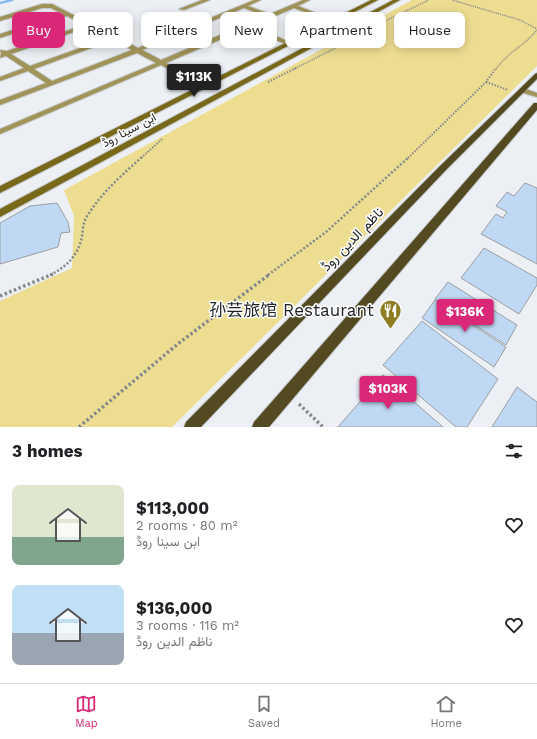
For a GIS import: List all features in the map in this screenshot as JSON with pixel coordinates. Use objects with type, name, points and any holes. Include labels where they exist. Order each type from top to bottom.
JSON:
[{"type":"main road","name":"ابن سینا روڈ","points":[[0,213],[397,0]]},
{"type":"main road","name":"ابن سینا روڈ","points":[[351,12],[371,1]]},
{"type":"main road","name":"ابن سینا روڈ","points":[[0,190],[285,46]]},
{"type":"main road","points":[[276,51],[292,56]]},
{"type":"main road","name":"ناظم الدین روڈ","points":[[191,427],[438,173],[537,75]]},
{"type":"main road","points":[[259,427],[537,105]]},
{"type":"street","points":[[182,9],[207,0]]},
{"type":"street","points":[[0,103],[138,50],[258,0]]},
{"type":"street","points":[[277,13],[307,0]]},
{"type":"street","points":[[0,19],[42,6],[52,6],[73,17]]},
{"type":"street","points":[[244,6],[260,12]]},
{"type":"street","points":[[294,6],[310,12]]},
{"type":"street","points":[[0,36],[68,14]]},
{"type":"street","points":[[2,53],[73,30]]},
{"type":"street","points":[[0,132],[220,37]]},
{"type":"street","points":[[0,79],[86,48]]},
{"type":"street","points":[[133,48],[206,86]]},
{"type":"street","points":[[2,53],[51,83]]},
{"type":"street","points":[[520,92],[537,95]]},
{"type":"path","points":[[264,84],[359,36],[368,33],[381,23],[429,0]]},
{"type":"path","points":[[79,427],[179,343],[326,232],[431,137],[486,82],[502,60],[529,40],[537,30],[520,20],[452,0]]},
{"type":"path","points":[[486,82],[520,92]]},
{"type":"path","points":[[0,296],[59,271],[68,263],[77,253],[81,242],[85,218],[109,187],[162,139]]},
{"type":"path","points":[[288,393],[323,427]]},
{"type":"shaded area","points":[[412,0],[537,0],[537,66],[172,427],[0,427],[0,301],[72,268],[74,216],[64,190],[324,48],[386,48],[386,14]]},
{"type":"building","points":[[525,183],[537,188],[537,264],[481,234],[496,214],[503,218],[507,212],[496,206],[507,192],[514,196]]},
{"type":"building","points":[[57,203],[68,222],[70,232],[61,233],[58,247],[0,264],[0,223],[30,206]]},
{"type":"building","points":[[484,248],[537,278],[537,285],[519,314],[461,278]]},
{"type":"building","points":[[448,282],[517,325],[506,345],[435,299]]},
{"type":"building","points":[[435,300],[506,347],[494,367],[422,318]]},
{"type":"building","points":[[422,321],[498,379],[467,427],[456,427],[383,365]]},
{"type":"building","points":[[383,375],[443,427],[338,427]]},
{"type":"building","points":[[517,387],[537,402],[537,427],[492,427]]},
{"type":"waterway","points":[[0,3],[12,0]]},
{"type":"place","name":"孙芸旅馆 Restaurant","points":[[390,330]]}]
